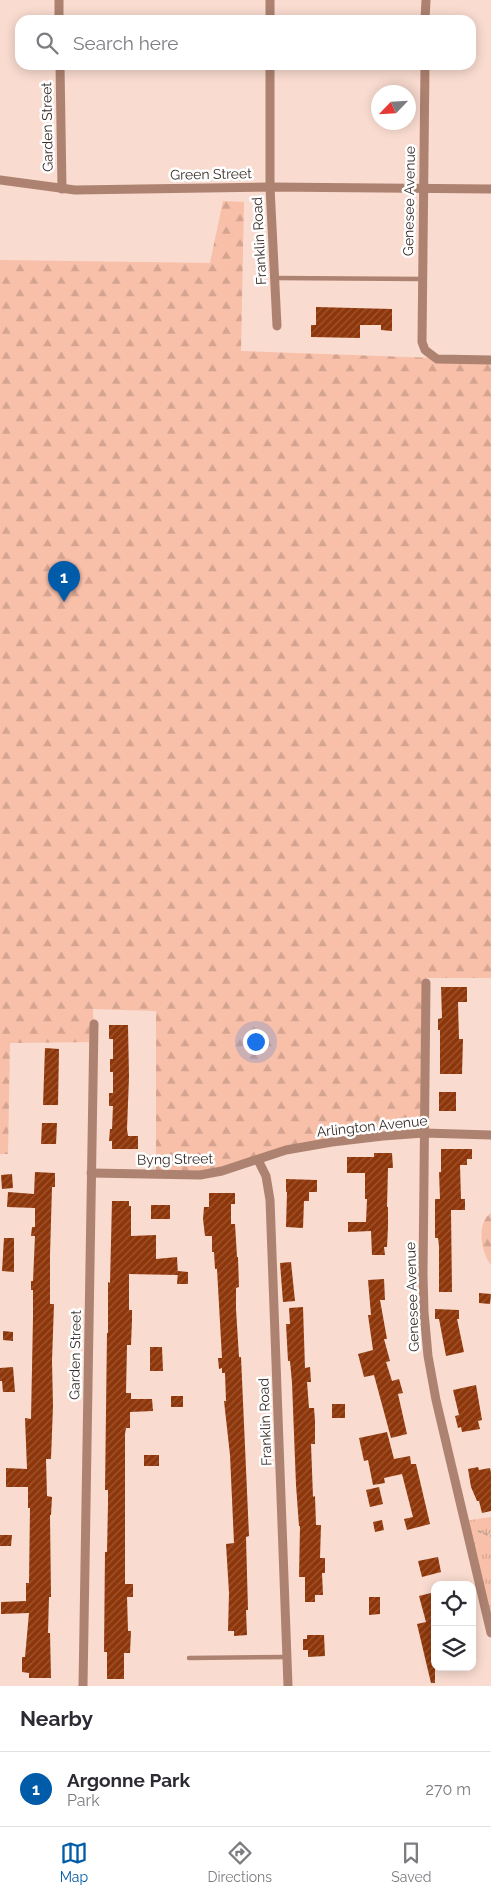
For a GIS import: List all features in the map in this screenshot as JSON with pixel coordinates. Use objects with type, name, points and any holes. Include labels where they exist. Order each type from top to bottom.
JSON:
[{"type":"street","points":[[59,0],[59,15]]},
{"type":"street","points":[[270,0],[270,15]]},
{"type":"street","points":[[426,0],[426,15]]},
{"type":"street","name":"Garden Street","points":[[60,70],[62,189]]},
{"type":"street","name":"Franklin Road","points":[[270,70],[270,188],[277,326]]},
{"type":"street","name":"Genesee Avenue","points":[[425,70],[422,342],[425,350],[430,355],[441,359],[491,360]]},
{"type":"street","name":"Green Street","points":[[0,180],[62,189],[491,189]]},
{"type":"street","name":"Genesee Avenue","points":[[426,982],[423,1274],[428,1356],[436,1400],[491,1633]]},
{"type":"street","name":"Garden Street","points":[[83,1686],[94,1024]]},
{"type":"street","name":"Arlington Avenue","points":[[258,1160],[286,1150],[383,1136],[424,1133],[491,1135]]},
{"type":"street","name":"Franklin Road","points":[[258,1160],[266,1176],[270,1200],[288,1686]]},
{"type":"street","name":"Byng Street","points":[[92,1173],[200,1175],[222,1171],[258,1160]]},
{"type":"lane","points":[[275,278],[422,279]]},
{"type":"lane","points":[[189,1658],[287,1657]]},
{"type":"green space","points":[[223,201],[244,202],[241,351],[491,360],[491,978],[426,978],[424,1133],[332,1142],[222,1171],[156,1174],[156,1011],[93,1009],[94,1042],[10,1043],[8,1154],[0,1154],[0,260],[210,263]]},
{"type":"green space","points":[[491,1213],[491,1265],[483,1246],[482,1231],[486,1218]]},
{"type":"green space","points":[[491,1517],[491,1633],[464,1521]]},
{"type":"building","points":[[316,307],[392,309],[392,331],[381,330],[381,325],[360,325],[360,338],[311,337],[311,325],[316,325]]},
{"type":"building","points":[[441,987],[467,987],[467,1002],[458,1002],[459,1039],[463,1039],[462,1074],[440,1074],[440,1030],[438,1030],[438,1019],[442,1018]]},
{"type":"building","points":[[109,1025],[128,1025],[127,1129],[128,1136],[138,1136],[138,1149],[112,1149],[112,1141],[109,1141],[110,1129],[112,1129],[113,1106],[109,1106],[109,1093],[113,1093],[113,1072],[110,1072],[110,1059],[113,1059],[113,1039],[109,1039]]},
{"type":"building","points":[[45,1048],[59,1049],[58,1105],[43,1105]]},
{"type":"building","points":[[439,1092],[456,1092],[456,1111],[439,1111]]},
{"type":"building","points":[[42,1123],[57,1123],[56,1144],[41,1144]]},
{"type":"building","points":[[441,1149],[472,1149],[472,1159],[467,1159],[467,1165],[460,1165],[461,1199],[465,1199],[465,1210],[451,1210],[452,1292],[439,1292],[439,1246],[438,1238],[435,1238],[435,1199],[440,1199],[439,1172],[441,1172]]},
{"type":"building","points":[[374,1153],[392,1153],[393,1168],[388,1168],[388,1227],[387,1247],[384,1247],[385,1255],[372,1255],[371,1231],[348,1232],[348,1222],[366,1222],[367,1199],[365,1199],[365,1173],[347,1173],[347,1157],[374,1157]]},
{"type":"building","points":[[35,1172],[55,1173],[55,1187],[52,1187],[50,1255],[50,1304],[54,1304],[53,1406],[51,1459],[46,1459],[47,1496],[52,1497],[50,1515],[51,1597],[49,1597],[48,1633],[50,1633],[51,1678],[29,1678],[29,1673],[22,1672],[22,1657],[25,1657],[29,1613],[1,1614],[1,1602],[26,1601],[26,1583],[29,1583],[30,1508],[28,1508],[28,1487],[6,1487],[6,1468],[27,1469],[25,1418],[31,1419],[33,1290],[31,1290],[31,1281],[33,1281],[35,1236],[31,1236],[32,1227],[35,1227],[35,1208],[7,1207],[8,1192],[34,1194]]},
{"type":"building","points":[[12,1174],[13,1188],[2,1189],[1,1175]]},
{"type":"building","points":[[286,1179],[317,1180],[317,1192],[309,1192],[309,1201],[304,1201],[303,1228],[286,1227]]},
{"type":"building","points":[[209,1193],[235,1193],[235,1204],[231,1204],[231,1224],[235,1224],[238,1257],[239,1287],[236,1288],[236,1309],[239,1357],[241,1357],[249,1536],[246,1537],[247,1635],[234,1636],[234,1631],[228,1631],[229,1593],[226,1544],[234,1543],[230,1455],[224,1401],[226,1401],[225,1373],[222,1373],[222,1368],[219,1369],[218,1358],[222,1358],[217,1269],[215,1269],[214,1252],[212,1252],[212,1236],[205,1236],[203,1219],[204,1207],[209,1207]]},
{"type":"building","points":[[112,1201],[129,1201],[129,1206],[131,1206],[131,1236],[156,1235],[156,1259],[177,1257],[178,1275],[129,1274],[129,1310],[132,1310],[132,1320],[131,1345],[127,1345],[126,1393],[131,1393],[131,1399],[152,1399],[153,1411],[130,1412],[130,1428],[126,1428],[125,1434],[125,1584],[133,1584],[133,1597],[127,1597],[128,1631],[131,1631],[130,1653],[124,1653],[124,1679],[107,1679],[107,1652],[104,1652],[105,1552],[107,1552],[108,1504],[108,1490],[105,1490],[107,1333]]},
{"type":"building","points":[[151,1205],[170,1205],[170,1219],[151,1219]]},
{"type":"building","points":[[4,1238],[14,1238],[14,1272],[2,1271]]},
{"type":"building","points":[[291,1262],[295,1301],[283,1302],[280,1263]]},
{"type":"building","points":[[178,1271],[188,1272],[188,1284],[177,1284]]},
{"type":"building","points":[[384,1279],[385,1300],[380,1300],[387,1339],[384,1339],[390,1361],[386,1362],[392,1381],[399,1379],[403,1393],[398,1394],[407,1434],[391,1438],[374,1375],[364,1377],[358,1354],[373,1350],[368,1315],[371,1315],[368,1280]]},
{"type":"building","points":[[479,1293],[491,1294],[490,1304],[479,1303]]},
{"type":"building","points":[[303,1307],[305,1368],[310,1367],[311,1382],[307,1382],[309,1408],[314,1408],[315,1421],[315,1444],[311,1444],[313,1497],[315,1496],[316,1525],[321,1525],[320,1558],[325,1558],[325,1573],[322,1573],[323,1595],[315,1595],[315,1602],[305,1602],[305,1577],[299,1577],[300,1526],[296,1485],[292,1383],[290,1361],[288,1361],[286,1324],[290,1324],[289,1308]]},
{"type":"building","points":[[435,1309],[459,1310],[459,1319],[457,1319],[464,1352],[446,1356],[439,1319],[435,1319]]},
{"type":"building","points":[[3,1331],[13,1332],[13,1341],[3,1340]]},
{"type":"building","points":[[150,1347],[162,1347],[163,1371],[150,1371]]},
{"type":"building","points":[[13,1367],[15,1392],[3,1392],[2,1381],[0,1381],[0,1368]]},
{"type":"building","points":[[476,1385],[482,1420],[478,1421],[480,1429],[462,1432],[461,1427],[458,1428],[455,1416],[459,1415],[453,1390]]},
{"type":"building","points":[[171,1396],[183,1396],[183,1407],[171,1407]]},
{"type":"building","points":[[332,1404],[345,1404],[345,1418],[332,1418]]},
{"type":"building","points":[[387,1432],[394,1459],[410,1456],[411,1464],[416,1464],[430,1524],[407,1530],[404,1519],[413,1517],[402,1474],[384,1478],[385,1483],[373,1485],[368,1460],[364,1461],[359,1438]]},
{"type":"building","points":[[144,1455],[159,1455],[159,1466],[144,1466]]},
{"type":"building","points":[[478,1467],[479,1470],[490,1468],[491,1473],[491,1511],[482,1513],[479,1501],[477,1501],[471,1487],[468,1469]]},
{"type":"building","points":[[379,1487],[383,1504],[370,1507],[366,1490]]},
{"type":"building","points":[[382,1520],[384,1530],[375,1532],[373,1522]]},
{"type":"building","points":[[0,1535],[12,1535],[11,1546],[0,1546]]},
{"type":"building","points":[[438,1557],[441,1572],[422,1577],[418,1561]]},
{"type":"building","points":[[431,1593],[431,1671],[435,1671],[435,1683],[431,1683],[417,1624],[426,1622],[419,1596]]},
{"type":"building","points":[[369,1597],[380,1597],[380,1614],[369,1615]]},
{"type":"building","points":[[307,1635],[324,1635],[325,1656],[308,1657],[308,1650],[303,1650],[303,1639],[307,1639]]},
{"type":"place","name":"Argonne Park","points":[[64,602]]}]
